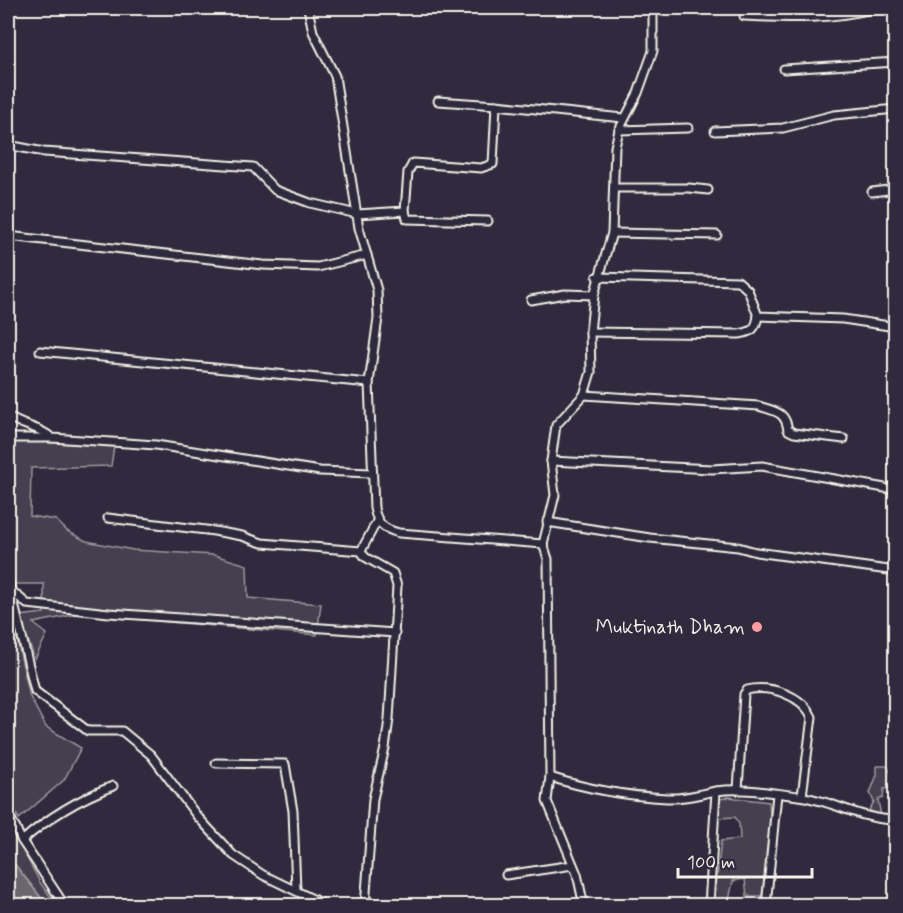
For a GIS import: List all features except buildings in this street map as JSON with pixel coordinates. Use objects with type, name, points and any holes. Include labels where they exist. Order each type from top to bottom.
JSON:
[{"type":"street","points":[[308,8],[313,32],[334,76],[357,214],[377,290],[378,318],[369,383],[371,473],[377,521],[361,551]]},
{"type":"street","points":[[584,906],[573,865],[547,801],[550,777],[548,559],[543,544],[555,495],[551,461],[556,425],[584,395],[591,372],[590,332],[594,295],[597,278],[612,233],[619,130],[623,118],[638,93],[654,51],[653,8]]},
{"type":"street","points":[[744,16],[818,19],[844,16],[876,8]]},
{"type":"street","points":[[784,69],[896,62]]},
{"type":"street","points":[[438,101],[623,118]]},
{"type":"street","points":[[488,221],[407,219],[405,211],[408,172],[413,163],[481,168],[493,164],[496,105]]},
{"type":"street","points":[[715,130],[783,128],[834,115],[896,109]]},
{"type":"street","points":[[619,130],[688,128]]},
{"type":"street","points":[[8,145],[44,152],[253,167],[275,190],[310,203],[357,214],[405,211]]},
{"type":"street","points":[[614,188],[708,190]]},
{"type":"street","points":[[872,192],[896,189]]},
{"type":"street","points":[[612,233],[717,235]]},
{"type":"street","points":[[8,236],[263,265],[318,267],[367,255]]},
{"type":"street","points":[[590,332],[739,334],[751,332],[756,326],[758,316],[747,290],[738,281],[597,278]]},
{"type":"street","points":[[531,300],[564,294],[594,295]]},
{"type":"street","points":[[758,316],[843,319],[896,327]]},
{"type":"street","points":[[40,351],[369,383]]},
{"type":"street","points":[[584,395],[759,406],[781,412],[786,417],[788,430],[794,434],[844,439]]},
{"type":"street","points":[[8,417],[17,423],[42,429],[52,438]]},
{"type":"street","points":[[8,438],[52,438],[156,445],[310,470],[371,473]]},
{"type":"street","points":[[551,461],[712,470],[762,466],[896,490]]},
{"type":"street","points":[[108,518],[214,531],[242,536],[262,543],[361,551]]},
{"type":"street","points":[[377,521],[386,530],[399,533],[543,544]]},
{"type":"street","points":[[547,522],[896,571]]},
{"type":"street","points":[[361,551],[365,557],[393,573],[397,586],[385,748],[373,799],[365,906]]},
{"type":"street","points":[[8,579],[35,691],[88,731],[122,731],[151,755],[197,816],[233,855],[264,875],[327,906]]},
{"type":"street","points":[[11,591],[27,604],[256,625],[395,633]]},
{"type":"street","points":[[738,790],[744,694],[747,690],[759,687],[798,699],[807,705],[812,717],[802,796]]},
{"type":"street","points":[[216,763],[285,764],[293,811],[296,890]]},
{"type":"street","points":[[550,777],[604,791],[667,798],[690,798],[716,791],[738,790],[802,796],[865,816],[896,820]]},
{"type":"street","points":[[22,842],[38,827],[82,798],[112,786]]},
{"type":"street","points":[[709,906],[716,791]]},
{"type":"street","points":[[766,906],[777,794]]},
{"type":"street","points":[[8,813],[22,842],[65,906]]},
{"type":"street","points":[[506,875],[573,865]]},
{"type":"shaded area","points":[[8,440],[114,446],[111,466],[31,468],[30,516],[56,520],[67,531],[86,541],[133,550],[214,555],[247,565],[248,598],[321,604],[317,635],[78,614],[33,623],[47,634],[35,659],[19,616],[44,613],[44,584],[11,584],[8,570]]},
{"type":"shaded area","points":[[8,600],[30,697],[46,727],[81,748],[64,780],[19,819],[8,798]]},
{"type":"shaded area","points":[[877,766],[887,766],[893,777],[894,788],[884,789],[883,798],[878,800],[881,816],[869,810],[874,802],[870,793],[877,775]]},
{"type":"shaded area","points":[[728,797],[769,802],[771,827],[762,896],[747,896],[745,879],[733,881],[728,905],[714,906],[721,841],[740,839],[739,824],[735,817],[719,818],[720,799]]},
{"type":"shaded area","points":[[8,823],[41,884],[57,905],[47,905],[8,856]]},
{"type":"shaded area","points":[[8,856],[47,905],[18,905],[8,890]]},
{"type":"place","name":"Muktinath Dham","points":[[757,627]]}]
